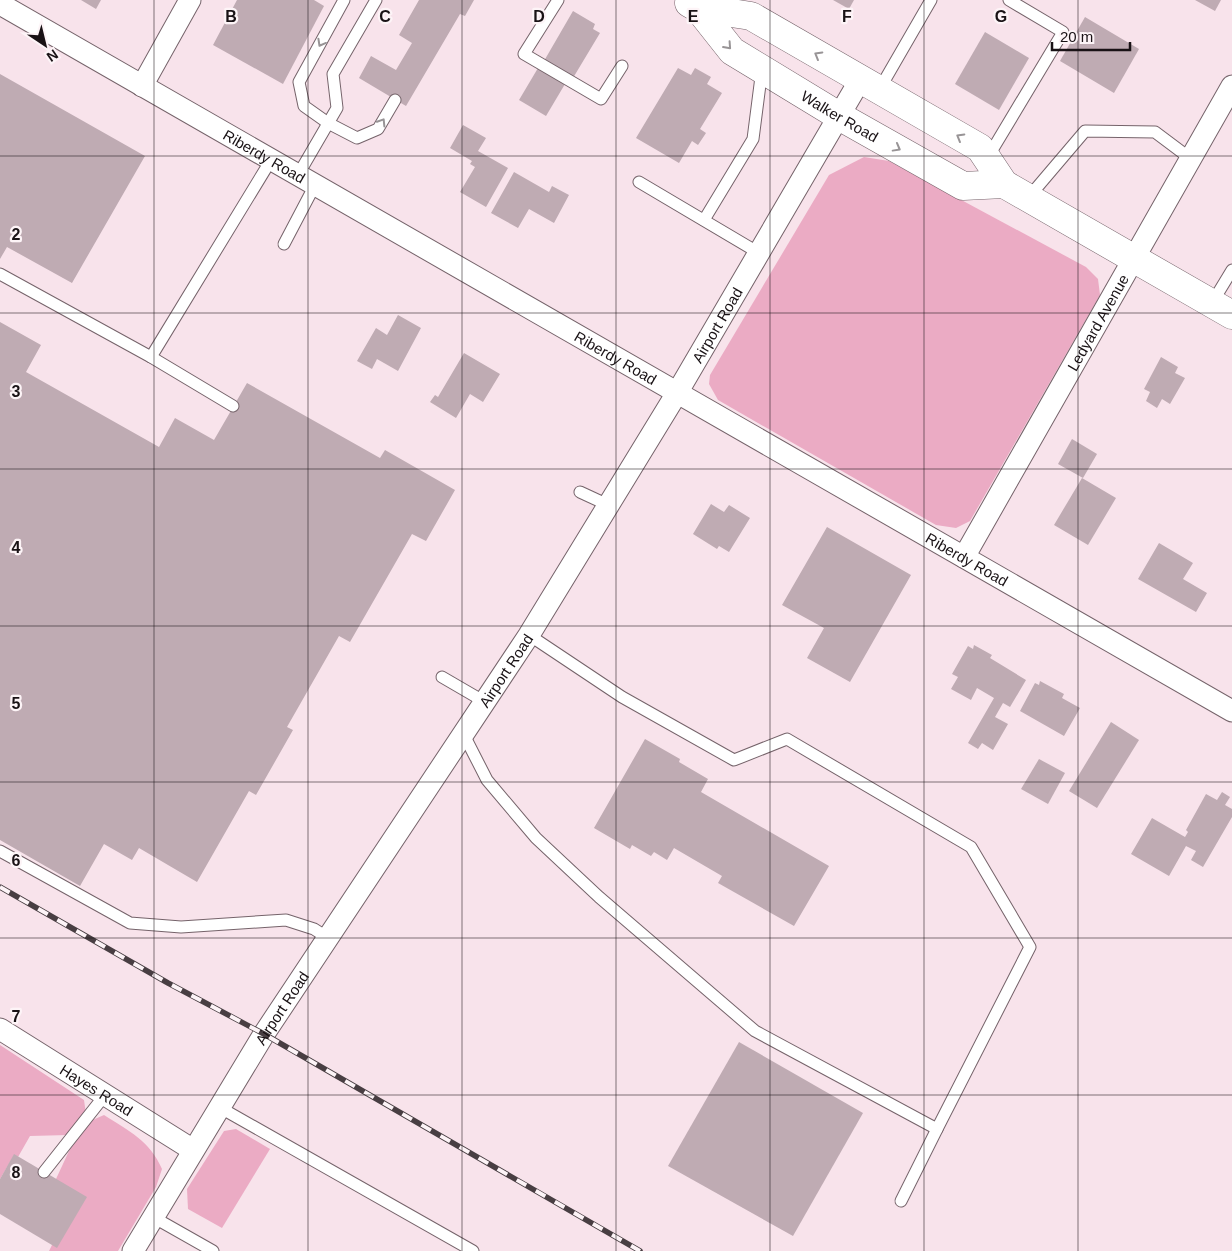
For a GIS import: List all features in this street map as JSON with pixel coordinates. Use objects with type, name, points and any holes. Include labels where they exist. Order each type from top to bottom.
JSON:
[{"type":"main road","name":"Walker Road","points":[[695,3],[752,16],[980,148],[1004,184],[1222,309]]},
{"type":"main road","name":"Walker Road","points":[[695,3],[732,51],[839,116],[964,186],[1004,184]]},
{"type":"street","points":[[142,86],[190,0]]},
{"type":"street","name":"Riberdy Road","points":[[0,4],[1232,711]]},
{"type":"street","name":"Airport Road","points":[[133,1251],[264,1034],[464,736],[529,635],[676,393],[839,116],[870,85]]},
{"type":"street","name":"Ledyard Avenue","points":[[964,557],[1232,86]]},
{"type":"street","name":"Hayes Road","points":[[0,1029],[193,1150]]},
{"type":"lane","points":[[344,0],[299,82],[304,106],[328,123],[357,138],[378,128],[396,100]]},
{"type":"lane","points":[[284,244],[328,123],[337,108],[333,74],[376,0]]},
{"type":"lane","points":[[558,0],[524,54],[601,100],[622,66]]},
{"type":"lane","points":[[870,85],[931,0]]},
{"type":"lane","points":[[987,158],[1063,32],[1009,0]]},
{"type":"lane","points":[[704,220],[753,139],[762,69]]},
{"type":"lane","points":[[1028,198],[1084,131],[1155,132],[1191,159]]},
{"type":"lane","points":[[151,356],[271,160]]},
{"type":"lane","points":[[639,182],[758,253]]},
{"type":"lane","points":[[1222,309],[1232,270]]},
{"type":"lane","points":[[0,274],[151,356],[233,406]]},
{"type":"lane","points":[[580,492],[608,505]]},
{"type":"lane","points":[[529,635],[622,697],[734,760],[787,739],[971,847],[1030,947],[901,1201]]},
{"type":"lane","points":[[442,677],[486,702]]},
{"type":"lane","points":[[464,736],[487,780],[536,838],[599,897],[755,1032],[937,1129]]},
{"type":"lane","points":[[0,851],[130,923],[181,927],[286,920],[314,930],[328,938]]},
{"type":"lane","points":[[44,1172],[104,1095]]},
{"type":"lane","points":[[219,1107],[473,1251]]},
{"type":"lane","points":[[153,1217],[213,1251]]},
{"type":"shaded area","points":[[864,157],[889,161],[1086,267],[1098,279],[1100,295],[970,521],[956,528],[936,525],[718,400],[709,384],[710,375],[829,175]]},
{"type":"shaded area","points":[[0,1045],[84,1100],[86,1114],[68,1135],[30,1136],[18,1157],[14,1155],[0,1179]]},
{"type":"shaded area","points":[[104,1115],[138,1137],[157,1159],[162,1169],[156,1187],[118,1251],[49,1251],[52,1245],[56,1179],[69,1151],[88,1122]]},
{"type":"shaded area","points":[[236,1129],[270,1149],[222,1228],[188,1209],[187,1189],[224,1131]]},
{"type":"building","points":[[81,0],[101,0],[96,9]]},
{"type":"building","points":[[237,0],[314,0],[324,6],[283,84],[213,45]]},
{"type":"building","points":[[419,0],[474,0],[465,16],[460,14],[406,106],[359,78],[371,56],[396,70],[412,43],[399,35]]},
{"type":"building","points":[[833,0],[854,0],[849,9]]},
{"type":"building","points":[[1195,0],[1221,0],[1215,11]]},
{"type":"building","points":[[573,11],[595,24],[593,29],[600,33],[573,78],[544,61]]},
{"type":"building","points":[[1085,17],[1139,49],[1114,93],[1060,61]]},
{"type":"building","points":[[985,32],[1029,58],[999,110],[955,84]]},
{"type":"building","points":[[538,68],[565,84],[546,116],[519,100]]},
{"type":"building","points":[[678,68],[691,75],[695,68],[711,77],[707,84],[722,93],[700,129],[706,133],[698,145],[692,141],[679,163],[636,138]]},
{"type":"building","points":[[0,74],[145,156],[72,283],[7,247],[0,259]]},
{"type":"building","points":[[463,125],[486,138],[478,151],[508,168],[486,207],[460,192],[475,167],[470,164],[472,161],[450,148]]},
{"type":"building","points":[[514,172],[549,192],[552,186],[569,195],[554,223],[529,209],[518,228],[491,213]]},
{"type":"building","points":[[398,315],[421,328],[398,371],[377,359],[372,369],[357,361],[376,328],[387,335]]},
{"type":"building","points":[[0,322],[41,345],[26,372],[159,447],[175,418],[214,440],[247,383],[380,458],[385,450],[455,490],[426,541],[412,534],[350,642],[339,636],[287,727],[293,730],[256,795],[249,791],[197,882],[139,848],[132,860],[104,844],[80,886],[0,840]]},
{"type":"building","points":[[464,353],[500,374],[483,402],[470,394],[456,418],[430,402],[435,395],[438,397]]},
{"type":"building","points":[[1161,357],[1178,367],[1175,373],[1185,378],[1170,404],[1162,399],[1157,408],[1146,401],[1150,392],[1144,389]]},
{"type":"building","points":[[1072,439],[1097,454],[1083,478],[1058,464]]},
{"type":"building","points":[[1082,478],[1116,498],[1088,545],[1054,525]]},
{"type":"building","points":[[711,504],[724,512],[729,505],[750,518],[729,552],[719,546],[717,549],[693,534]]},
{"type":"building","points":[[827,527],[911,575],[850,682],[807,658],[824,628],[782,605]]},
{"type":"building","points":[[1159,543],[1193,563],[1183,579],[1207,593],[1196,612],[1138,579]]},
{"type":"building","points":[[974,645],[992,655],[990,658],[1026,680],[1010,707],[1003,703],[995,717],[1008,724],[993,750],[982,743],[978,749],[968,743],[994,698],[977,688],[971,700],[951,689],[958,677],[952,674],[968,646],[973,649]]},
{"type":"building","points":[[1040,681],[1064,694],[1062,698],[1080,708],[1064,736],[1020,711],[1035,683],[1039,685]]},
{"type":"building","points":[[1111,722],[1139,740],[1097,808],[1069,791]]},
{"type":"building","points":[[645,739],[680,759],[679,762],[708,779],[701,792],[829,866],[794,926],[718,883],[722,876],[674,848],[667,860],[654,852],[651,856],[632,845],[630,849],[594,828]]},
{"type":"building","points":[[1039,759],[1065,773],[1048,804],[1021,789]]},
{"type":"building","points":[[1222,792],[1230,797],[1225,805],[1232,809],[1232,817],[1203,867],[1191,860],[1196,851],[1186,846],[1169,876],[1131,854],[1152,818],[1185,837],[1188,832],[1186,830],[1206,794],[1217,800]]},
{"type":"building","points":[[739,1042],[863,1113],[793,1236],[668,1166]]},
{"type":"building","points":[[14,1154],[87,1197],[57,1248],[0,1214],[0,1179]]},
{"type":"railway","points":[[0,887],[168,983],[264,1034],[640,1251]]}]
